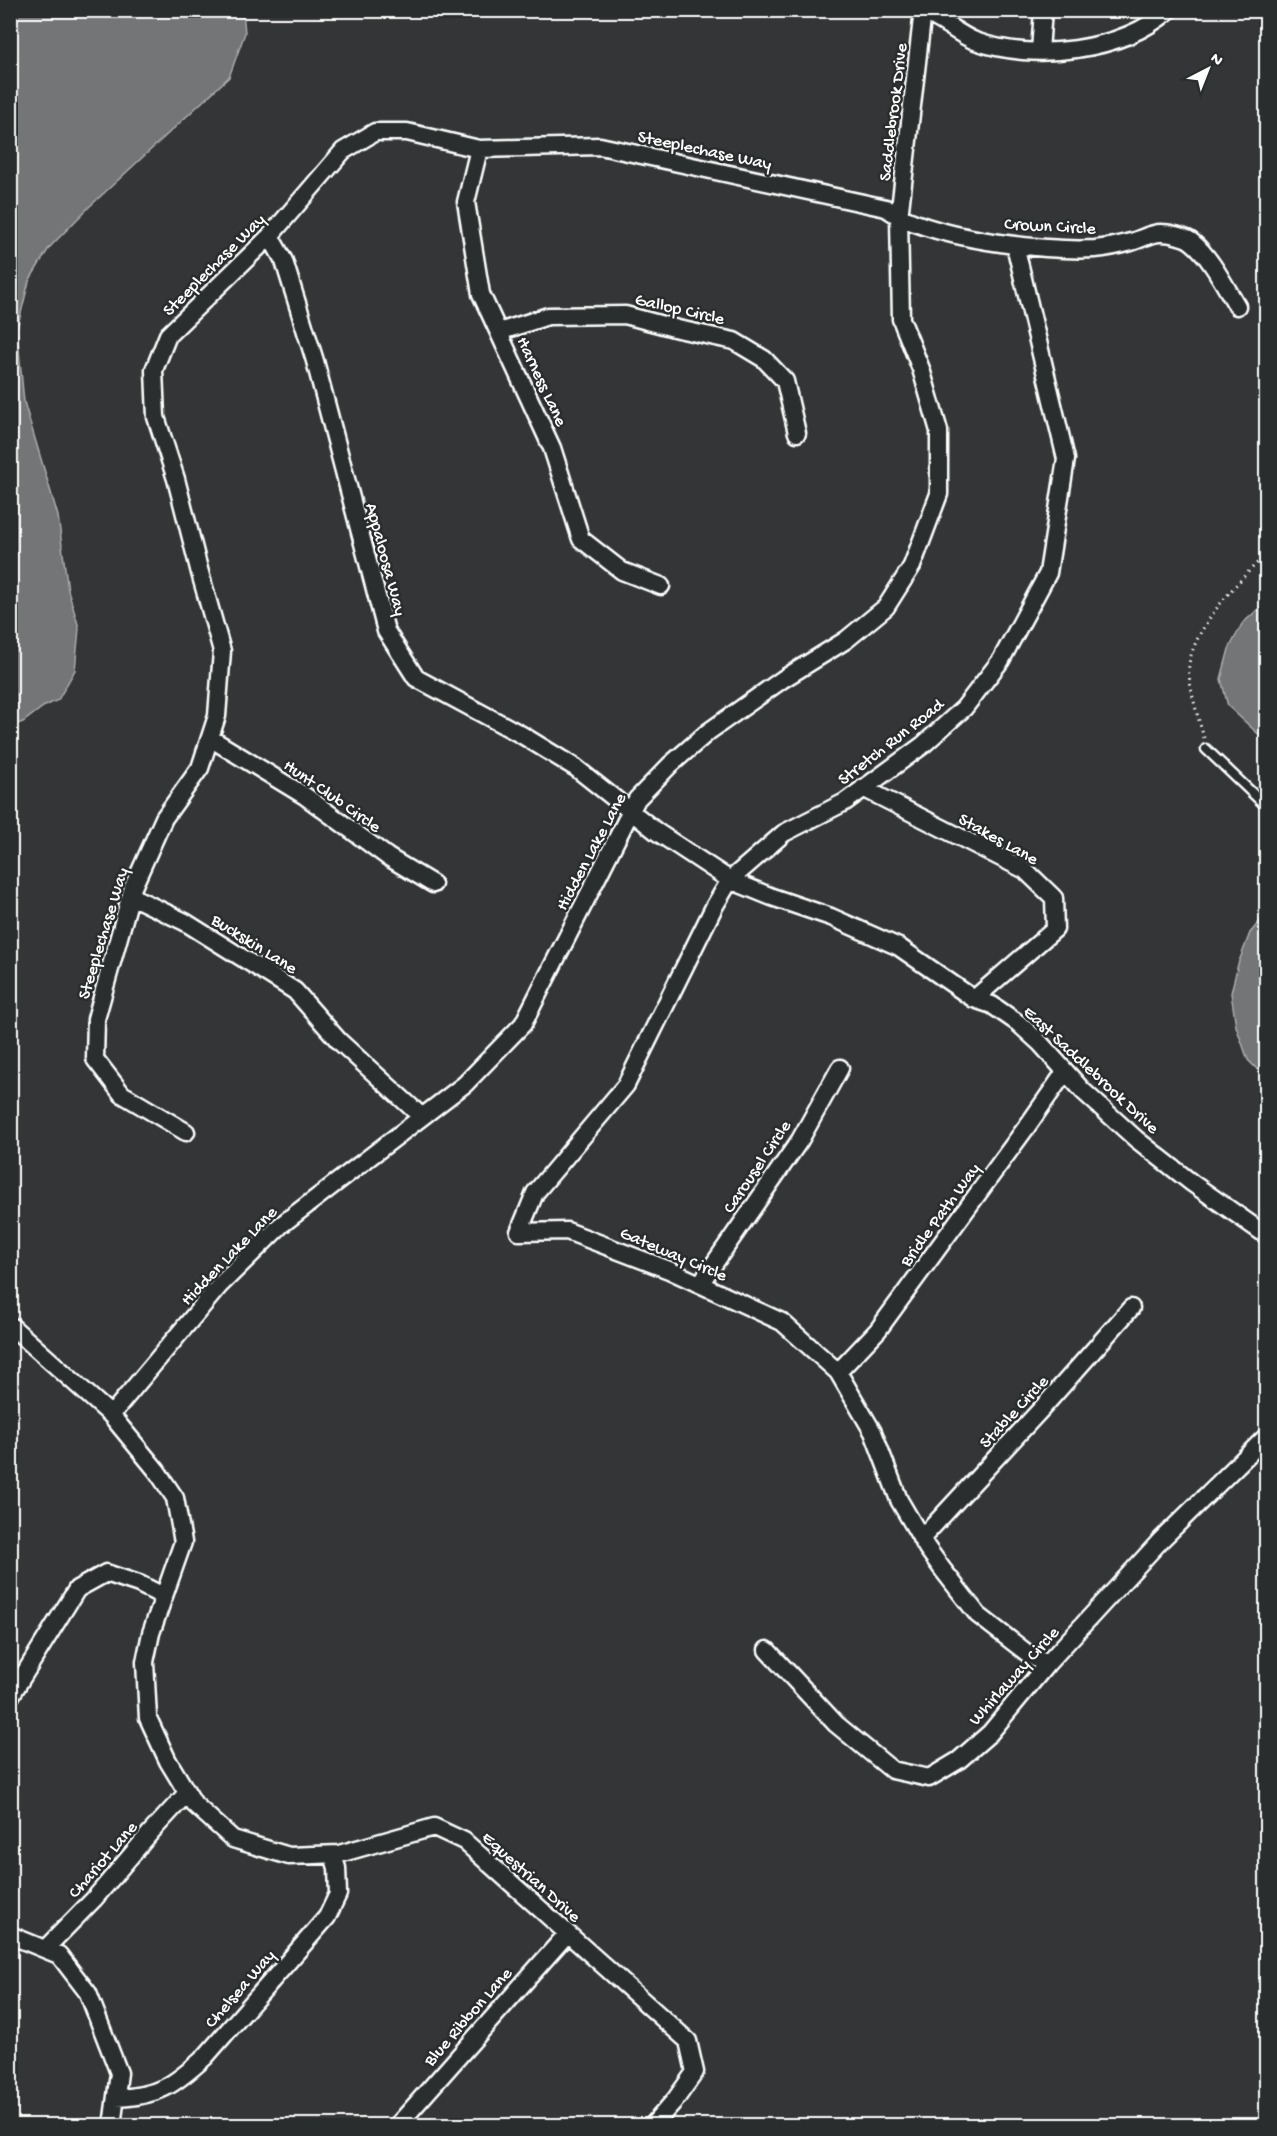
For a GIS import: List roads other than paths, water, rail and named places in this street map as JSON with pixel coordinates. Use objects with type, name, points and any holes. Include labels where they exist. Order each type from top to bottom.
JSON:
[{"type":"street","points":[[1040,51],[1043,10]]},
{"type":"street","points":[[922,11],[973,40],[991,46],[1060,52],[1129,36],[1168,10]]},
{"type":"street","name":"Saddlebrook Drive","points":[[899,218],[922,11]]},
{"type":"street","name":"Steeplechase Way","points":[[186,1132],[122,1094],[95,1059],[96,1019],[131,896],[164,818],[200,768],[217,716],[222,651],[176,479],[156,417],[154,370],[168,335],[270,236],[343,151],[375,132],[407,132],[479,149],[600,146],[886,208],[899,218]]},
{"type":"street","name":"Harness Lane","points":[[479,149],[466,202],[482,294],[552,448],[581,539],[622,571],[661,586]]},
{"type":"street","name":"Crown Circle","points":[[899,218],[953,233],[1015,245],[1063,249],[1096,249],[1129,243],[1161,232],[1191,241],[1212,265],[1237,306]]},
{"type":"street","name":"Hidden Lake Lane","points":[[111,1415],[219,1286],[281,1225],[465,1084],[523,1024],[637,800],[670,765],[708,732],[783,679],[846,640],[886,607],[912,566],[939,494],[939,431],[921,369],[901,319],[899,218]]},
{"type":"street","name":"Appaloosa Way","points":[[270,236],[284,261],[315,361],[386,631],[416,678],[522,735],[576,768],[630,813]]},
{"type":"street","name":"Stretch Run Road","points":[[730,880],[784,832],[845,802],[923,745],[964,708],[1001,660],[1048,573],[1066,459],[1015,245]]},
{"type":"street","name":"Gallop Circle","points":[[500,332],[548,316],[625,315],[734,341],[764,359],[785,381],[797,433]]},
{"type":"street","name":"Hunt Club Circle","points":[[210,738],[304,796],[388,857],[433,884]]},
{"type":"street","name":"Stakes Lane","points":[[863,788],[1025,870],[1054,898],[1055,929],[974,999]]},
{"type":"street","name":"East Saddlebrook Drive","points":[[630,813],[730,880],[831,917],[900,946],[974,999],[992,1005],[1018,1023],[1040,1043],[1065,1072],[1136,1139],[1192,1183],[1266,1235]]},
{"type":"street","name":"Gateway Circle","points":[[730,880],[714,907],[626,1085],[535,1193],[519,1232],[567,1231],[669,1269],[782,1322],[837,1372],[873,1432],[898,1500],[921,1539],[978,1615],[1031,1656],[1047,1664]]},
{"type":"street","name":"Buckskin Lane","points":[[131,896],[185,922],[295,990],[339,1041],[422,1117]]},
{"type":"street","name":"Carousel Circle","points":[[700,1284],[800,1140],[840,1068]]},
{"type":"street","name":"Bridle Path Way","points":[[837,1372],[878,1330],[1065,1072]]},
{"type":"street","name":"Stable Circle","points":[[921,1539],[1131,1308]]},
{"type":"street","name":"Equestrian Drive","points":[[10,1325],[111,1415],[157,1471],[175,1498],[183,1542],[151,1633],[145,1662],[148,1718],[168,1761],[194,1804],[233,1839],[289,1856],[333,1855],[434,1827],[464,1841],[688,2041],[695,2072],[652,2126]]},
{"type":"street","name":"Whirlaway Circle","points":[[767,1650],[836,1724],[892,1770],[929,1778],[959,1760],[990,1733],[1047,1664],[1161,1540],[1266,1437]]},
{"type":"street","points":[[10,1697],[77,1589],[106,1573],[140,1584],[163,1596]]},
{"type":"street","name":"Chariot Lane","points":[[45,1949],[94,1899],[151,1832],[188,1793]]},
{"type":"street","name":"Chelsea Way","points":[[116,2098],[142,2096],[161,2091],[186,2075],[205,2058],[327,1917],[338,1894],[337,1868],[333,1855]]},
{"type":"street","name":"Blue Ribbon Lane","points":[[397,2126],[567,1934]]},
{"type":"street","points":[[10,1935],[59,1955],[88,1993],[119,2073],[112,2126]]},
{"type":"lane","points":[[1206,749],[1266,806]]}]
